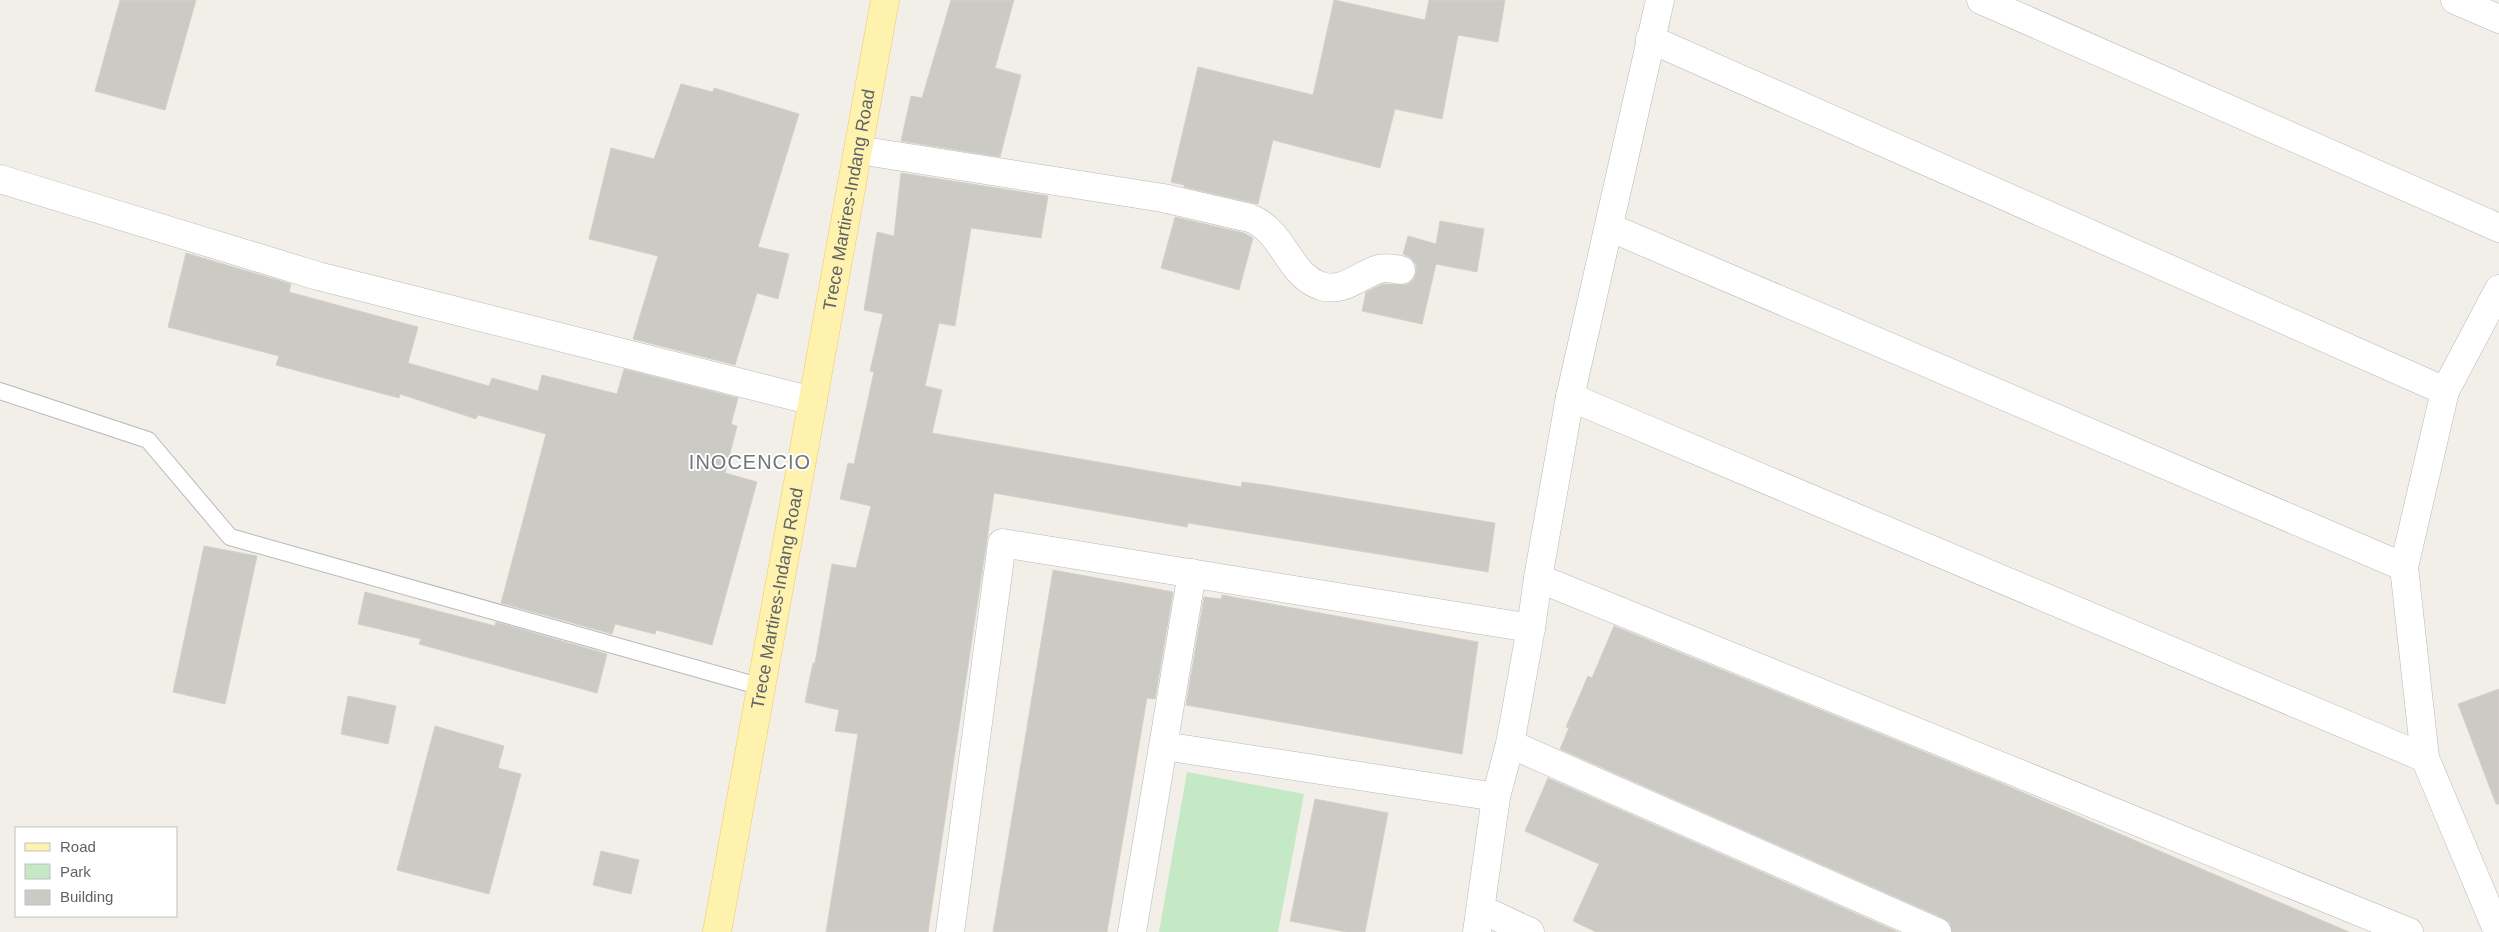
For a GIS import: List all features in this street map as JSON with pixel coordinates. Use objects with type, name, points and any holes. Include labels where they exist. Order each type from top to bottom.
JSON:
[{"type":"main road","name":"Trece Martires-Indang Road","points":[[717,932],[885,0]]},
{"type":"street","points":[[1530,932],[1479,920],[1496,797],[1510,744],[1570,397],[1660,0]]},
{"type":"street","points":[[1981,0],[2499,228]]},
{"type":"street","points":[[2454,0],[2499,19]]},
{"type":"street","points":[[1650,40],[2444,390]]},
{"type":"street","points":[[858,150],[1163,198],[1250,218],[1261,222],[1271,231],[1297,267],[1308,278],[1321,286],[1349,285],[1379,269],[1402,270]]},
{"type":"street","points":[[0,179],[318,276],[813,402]]},
{"type":"street","points":[[1609,228],[2404,567]]},
{"type":"street","points":[[2498,932],[2425,758],[2404,567],[2444,390],[2499,288]]},
{"type":"street","points":[[1570,397],[2425,758]]},
{"type":"street","points":[[950,932],[1002,544],[1531,628]]},
{"type":"street","points":[[1132,932],[1192,573]]},
{"type":"street","points":[[1538,578],[2409,932]]},
{"type":"street","points":[[1510,744],[1937,932]]},
{"type":"street","points":[[1164,746],[1496,797]]},
{"type":"lane","points":[[0,390],[148,440],[230,537],[762,687]]},
{"type":"green space","points":[[1187,772],[1304,794],[1278,932],[1159,932]]},
{"type":"building","points":[[120,0],[196,0],[165,110],[95,91]]},
{"type":"building","points":[[951,0],[1014,0],[995,68],[1021,75],[1000,157],[901,141],[911,96],[922,98]]},
{"type":"building","points":[[1334,0],[1425,20],[1429,0],[1505,0],[1498,42],[1458,35],[1442,119],[1395,109],[1380,168],[1273,140],[1258,204],[1184,187],[1184,185],[1171,182],[1198,67],[1313,95]]},
{"type":"building","points":[[681,84],[713,92],[714,88],[799,114],[758,247],[789,254],[778,299],[757,293],[735,365],[633,339],[658,256],[589,239],[611,148],[654,159]]},
{"type":"building","points":[[901,173],[1048,196],[1041,238],[971,228],[955,326],[939,323],[925,386],[942,390],[932,433],[1241,487],[1242,482],[1265,485],[1495,523],[1488,572],[1188,523],[1187,527],[994,493],[928,932],[826,932],[858,734],[835,731],[839,710],[805,702],[813,663],[815,663],[832,564],[856,568],[871,506],[840,499],[848,463],[854,464],[874,372],[870,371],[883,314],[864,310],[877,232],[894,236]]},
{"type":"building","points":[[1175,217],[1244,233],[1253,238],[1239,290],[1161,268]]},
{"type":"building","points":[[1440,221],[1484,229],[1477,272],[1436,264],[1422,324],[1362,311],[1366,292],[1383,284],[1406,285],[1413,280],[1416,273],[1416,265],[1411,258],[1403,254],[1408,236],[1436,244]]},
{"type":"building","points":[[186,253],[291,284],[289,292],[418,327],[408,363],[489,386],[492,378],[538,391],[542,375],[617,394],[624,369],[738,398],[731,424],[737,426],[725,473],[757,482],[712,645],[656,630],[655,634],[615,624],[612,634],[501,603],[546,434],[478,415],[476,419],[400,394],[399,398],[276,365],[279,356],[168,327]]},
{"type":"building","points":[[204,546],[257,556],[225,704],[173,692]]},
{"type":"building","points":[[1053,570],[1173,592],[1155,699],[1147,698],[1107,932],[993,932]]},
{"type":"building","points":[[365,592],[495,626],[496,622],[607,654],[597,693],[419,644],[421,639],[358,624]]},
{"type":"building","points":[[1222,595],[1478,642],[1462,754],[1186,705],[1204,597],[1221,599]]},
{"type":"building","points":[[1614,626],[2003,784],[2349,932],[1952,932],[1950,923],[1943,918],[1560,749],[1569,728],[1566,727],[1588,676],[1592,678]]},
{"type":"building","points":[[2499,689],[2499,804],[2496,804],[2458,704]]},
{"type":"building","points":[[348,696],[396,706],[388,744],[341,734]]},
{"type":"building","points":[[435,726],[504,746],[498,768],[521,774],[489,894],[397,870]]},
{"type":"building","points":[[1548,778],[1898,932],[1596,932],[1573,921],[1599,864],[1525,831]]},
{"type":"building","points":[[1315,799],[1388,813],[1365,932],[1346,932],[1290,921]]},
{"type":"building","points":[[601,851],[639,860],[631,894],[593,885]]},
{"type":"district","name":"INOCENCIO","points":[[750,462]]}]
